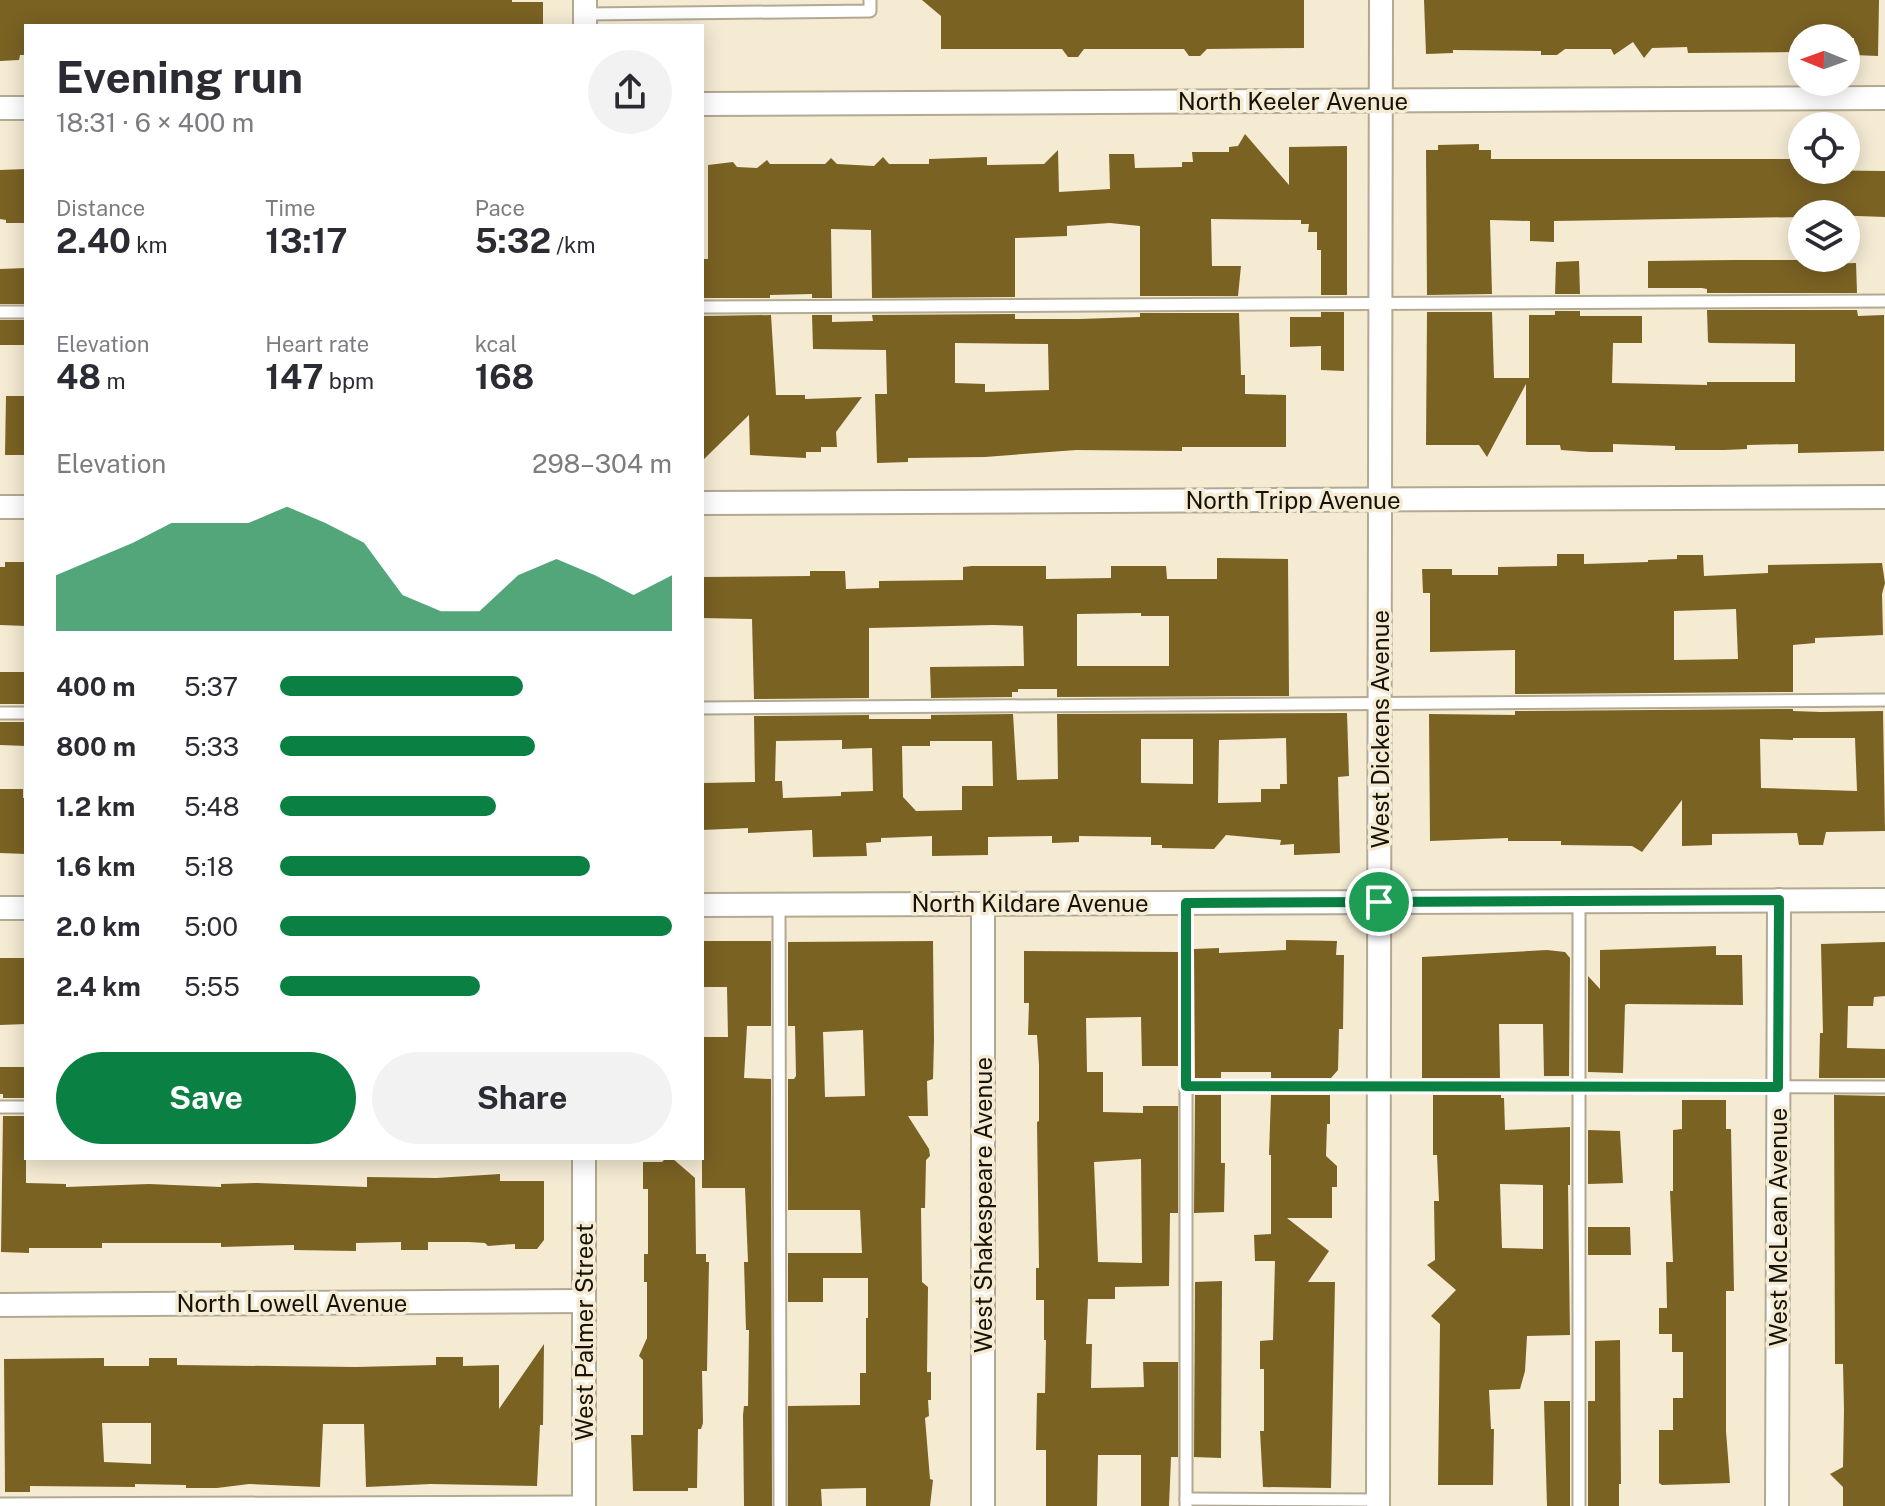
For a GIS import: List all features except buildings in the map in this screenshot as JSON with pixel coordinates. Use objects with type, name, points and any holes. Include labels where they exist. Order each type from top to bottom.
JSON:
[{"type":"street","name":"West Dickens Avenue","points":[[1378,1503],[1381,0]]},
{"type":"street","name":"North Keeler Avenue","points":[[704,104],[1885,98]]},
{"type":"street","points":[[0,108],[24,108]]},
{"type":"street","name":"North Tripp Avenue","points":[[704,503],[1885,497]]},
{"type":"street","points":[[0,507],[24,507]]},
{"type":"street","name":"West McLean Avenue","points":[[1777,1506],[1779,900]]},
{"type":"street","name":"North Kildare Avenue","points":[[704,905],[1885,900]]},
{"type":"street","name":"West Shakespeare Avenue","points":[[983,904],[983,1506]]},
{"type":"street","points":[[0,908],[24,908]]},
{"type":"street","name":"West Palmer Street","points":[[584,1160],[584,1504]]},
{"type":"street","name":"North Lowell Avenue","points":[[0,1305],[584,1301]]},
{"type":"lane","points":[[585,13],[870,11],[870,0]]},
{"type":"lane","points":[[704,307],[1885,301]]},
{"type":"lane","points":[[0,312],[24,312]]},
{"type":"lane","points":[[704,708],[1885,700]]},
{"type":"lane","points":[[0,713],[24,713]]},
{"type":"lane","points":[[1579,901],[1579,1506]]},
{"type":"lane","points":[[1186,903],[1186,1503],[1378,1503]]},
{"type":"lane","points":[[779,904],[780,1506]]},
{"type":"lane","points":[[1186,1086],[1885,1087]]},
{"type":"lane","points":[[0,1107],[24,1107]]},
{"type":"lane","points":[[0,1504],[584,1504]]},
{"type":"route","points":[[1779,900],[1778,1087],[1186,1086],[1186,903],[1379,902],[1779,900]]}]
